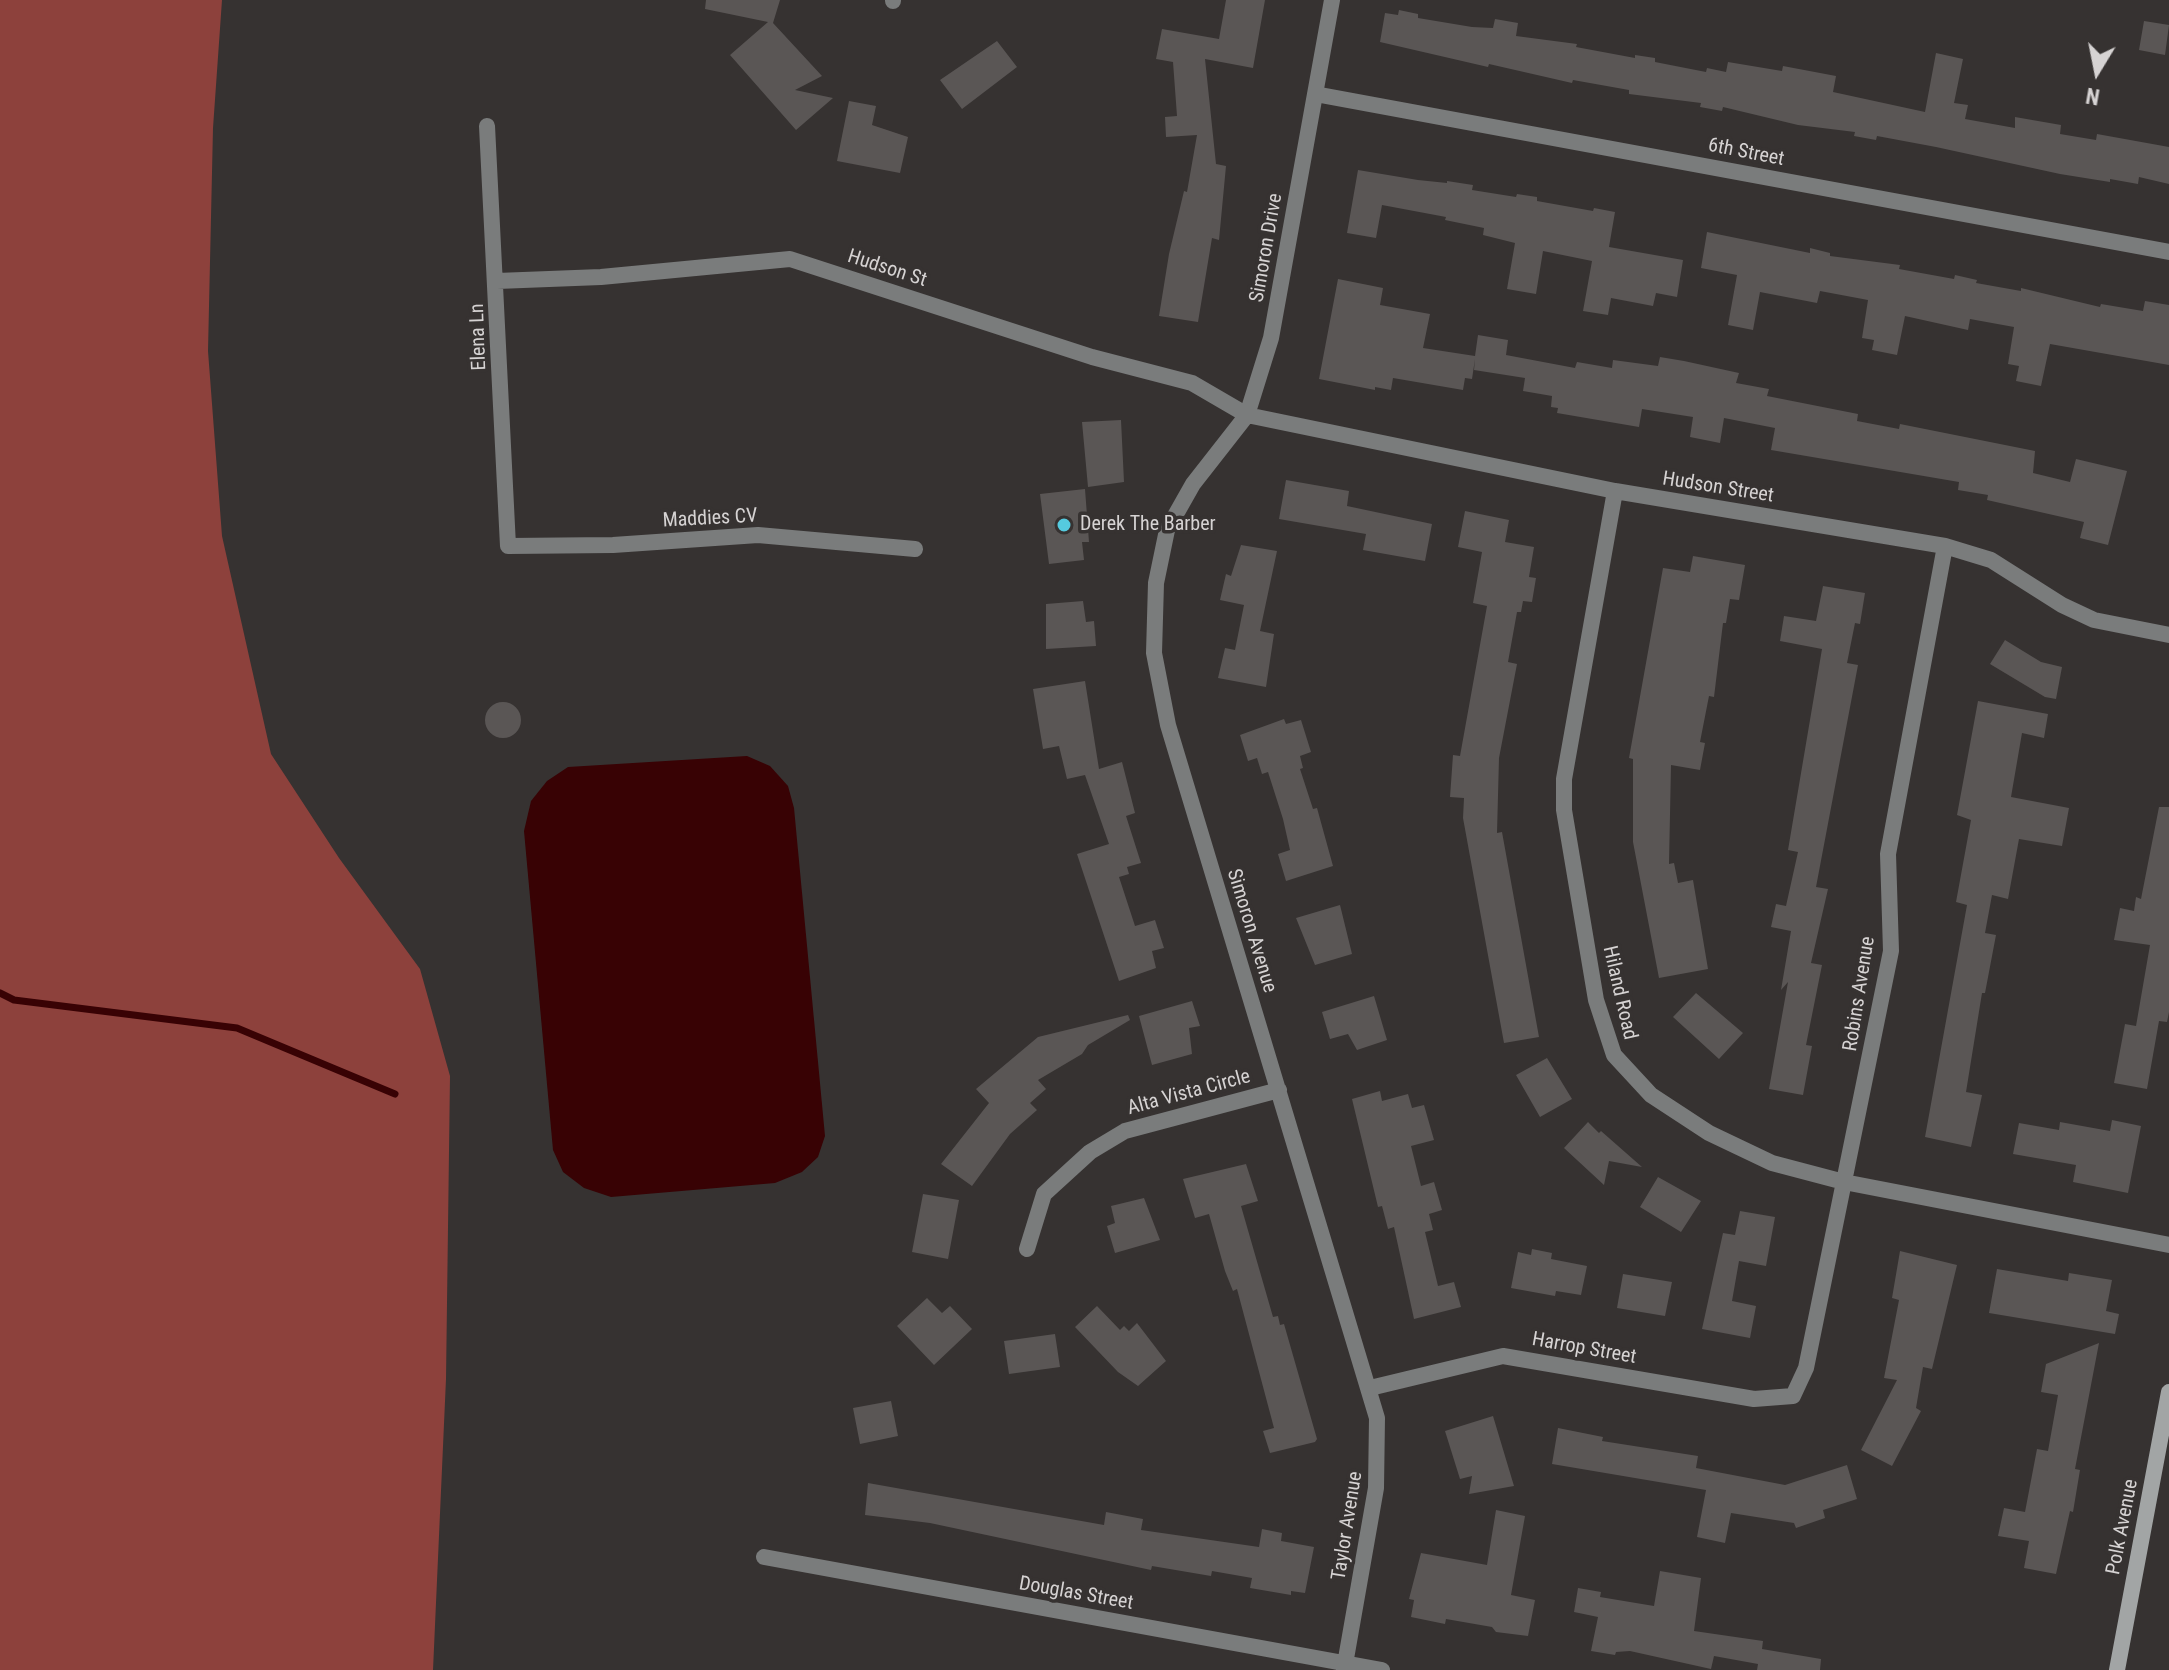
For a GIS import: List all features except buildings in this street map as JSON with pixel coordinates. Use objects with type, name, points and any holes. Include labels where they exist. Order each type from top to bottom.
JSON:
[{"type":"street","name":"Simoron Drive","points":[[1193,484],[1247,415],[1271,338],[1332,0]]},
{"type":"street","name":"6th Street","points":[[1315,94],[2169,252]]},
{"type":"street","name":"Elena Ln","points":[[487,126],[508,546]]},
{"type":"street","name":"Hudson St","points":[[497,281],[601,277],[790,259],[1092,357],[1192,383],[1247,415]]},
{"type":"street","name":"Hudson Street","points":[[1247,415],[1615,491],[1945,546],[1991,560],[2062,605],[2094,620],[2169,635]]},
{"type":"street","name":"Simoron Avenue","points":[[1193,484],[1167,530],[1156,583],[1154,653],[1168,725],[1370,1388]]},
{"type":"street","name":"Hiland Road","points":[[1615,491],[1564,779],[1564,810],[1604,1028],[1614,1055],[1629,1075],[1662,1103],[1709,1133],[1772,1163],[1844,1182],[2169,1245]]},
{"type":"street","name":"Maddies CV","points":[[508,546],[613,545],[758,535],[915,549]]},
{"type":"street","name":"Robins Avenue","points":[[1793,1396],[1806,1368],[1891,951],[1888,854],[1945,546]]},
{"type":"street","name":"Alta Vista Circle","points":[[1027,1249],[1044,1194],[1090,1152],[1125,1131],[1279,1090]]},
{"type":"street","name":"Harrop Street","points":[[1370,1388],[1503,1356],[1754,1399],[1793,1396]]},
{"type":"street","name":"Taylor Avenue","points":[[1345,1667],[1377,1477],[1377,1418],[1370,1388]]},
{"type":"street","name":"Polk Avenue","points":[[2117,1670],[2169,1392]]},
{"type":"street","name":"Douglas Street","points":[[764,1557],[1345,1667],[1382,1670]]},
{"type":"shaded area","points":[[0,0],[222,0],[213,128],[208,351],[222,536],[271,754],[339,858],[420,969],[450,1076],[446,1379],[433,1670],[0,1670]]},
{"type":"shaded area","points":[[747,756],[770,766],[788,786],[794,808],[825,1136],[818,1157],[802,1172],[775,1183],[611,1197],[584,1188],[563,1172],[553,1150],[524,831],[531,801],[547,781],[568,767]]},
{"type":"waterway","points":[[0,993],[14,1000],[237,1028],[395,1094]]},
{"type":"place","name":"Derek The Barber","points":[[1064,525]]}]
